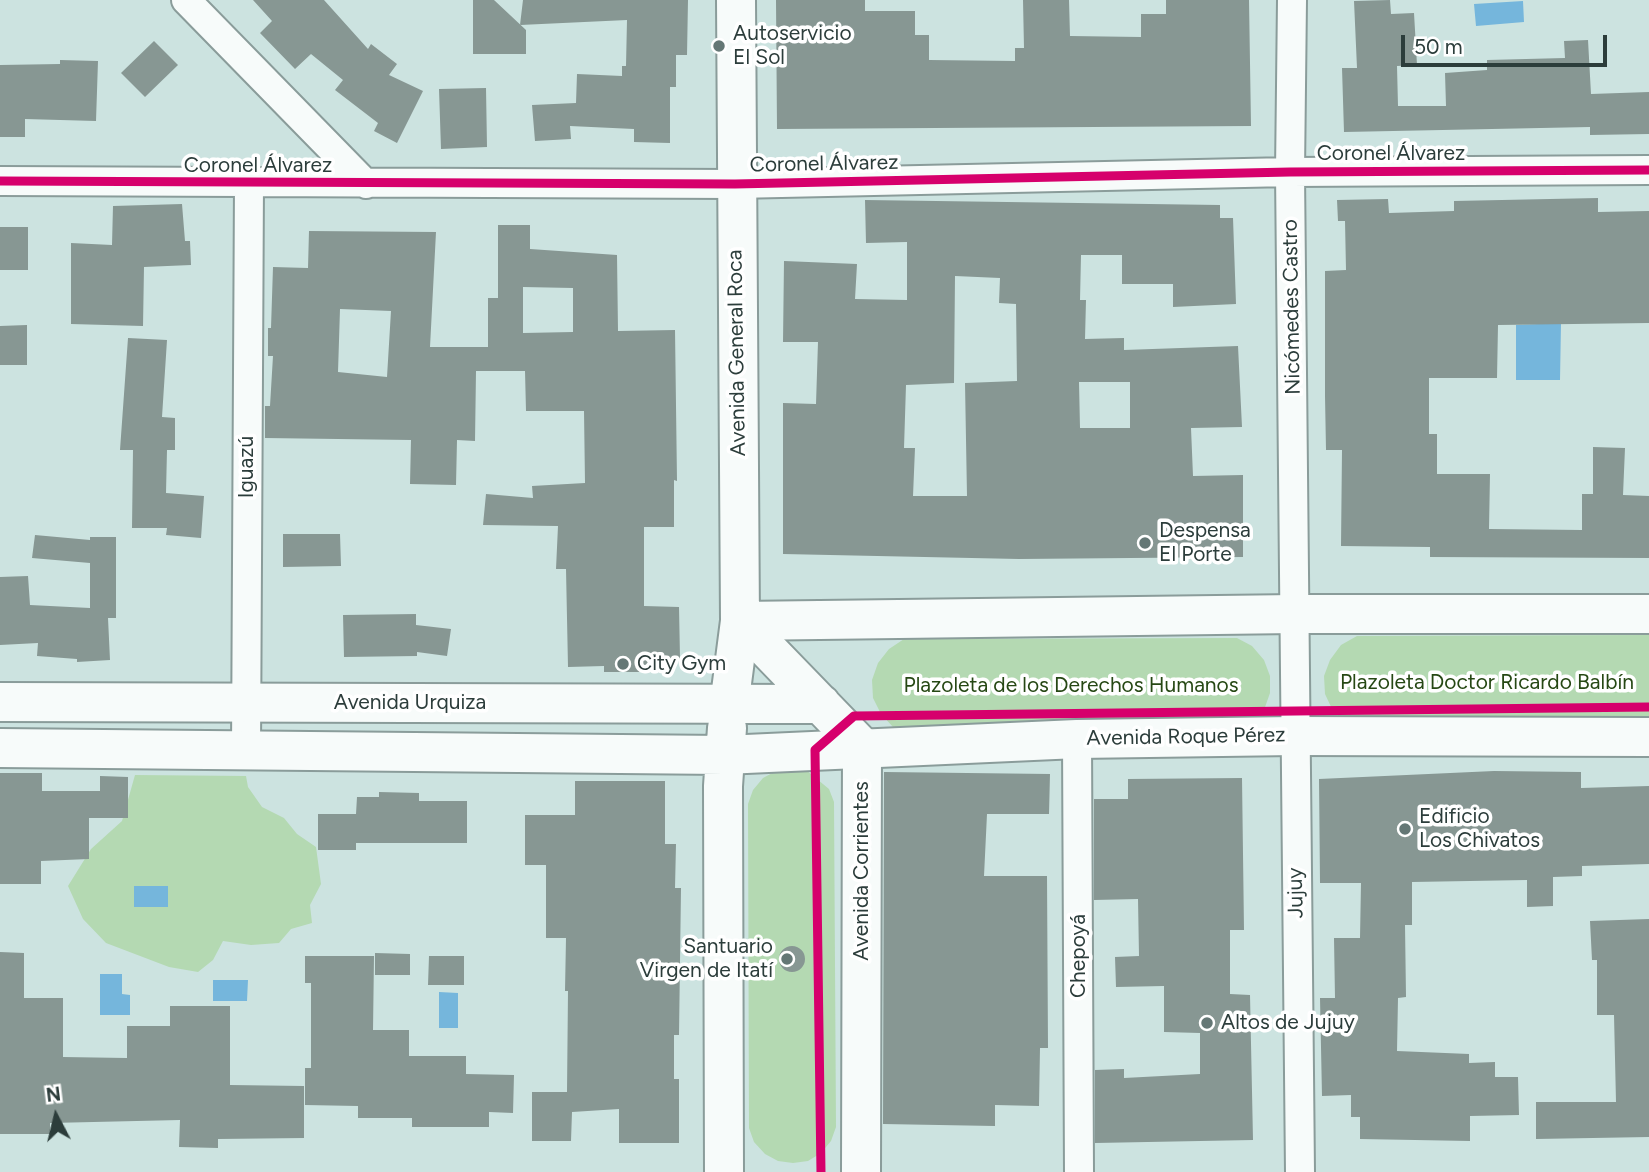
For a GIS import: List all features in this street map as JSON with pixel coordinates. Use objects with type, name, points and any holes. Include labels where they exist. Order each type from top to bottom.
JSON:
[{"type":"main road","name":"Avenida General Roca","points":[[724,765],[740,621],[735,184],[736,0]]},
{"type":"main road","points":[[740,621],[1297,614],[1649,614]]},
{"type":"main road","points":[[740,621],[862,747]]},
{"type":"main road","name":"Avenida Urquiza","points":[[0,702],[821,705]]},
{"type":"main road","name":"Avenida Roque Pérez","points":[[724,765],[862,747],[1077,739],[1294,736],[1649,737]]},
{"type":"main road","name":"Avenida Corrientes","points":[[861,1172],[862,747]]},
{"type":"main road","points":[[0,748],[246,750],[724,765],[723,1172]]},
{"type":"street","points":[[186,0],[366,184]]},
{"type":"street","name":"Nicómedes Castro","points":[[1293,0],[1290,172],[1297,614]]},
{"type":"street","name":"Coronel Álvarez","points":[[0,181],[735,184],[1290,172],[1649,170]]},
{"type":"street","name":"Iguazú","points":[[246,750],[248,183]]},
{"type":"street","name":"Jujuy","points":[[1297,614],[1294,736],[1300,1172]]},
{"type":"street","name":"Chepoyá","points":[[1077,739],[1079,1172]]},
{"type":"green space","name":"Plazoleta Doctor Ricardo Balbín","points":[[1649,635],[1649,730],[1346,723],[1333,711],[1325,694],[1324,676],[1330,660],[1341,645],[1357,636]]},
{"type":"green space","name":"Plazoleta de los Derechos Humanos","points":[[1237,638],[1252,646],[1264,660],[1270,676],[1270,693],[1264,710],[1253,723],[910,734],[893,727],[881,714],[873,698],[872,680],[878,663],[889,649],[904,639]]},
{"type":"green space","points":[[806,770],[829,789],[834,802],[836,1127],[831,1141],[821,1153],[808,1161],[793,1163],[778,1161],[765,1154],[754,1142],[749,1128],[748,804],[753,790],[763,778],[776,771]]},
{"type":"green space","points":[[135,775],[246,776],[248,787],[262,807],[284,818],[297,834],[316,847],[321,884],[310,905],[312,923],[291,929],[279,943],[251,945],[223,941],[213,960],[198,972],[169,967],[106,943],[83,919],[68,886],[91,849],[122,821]]},
{"type":"water","points":[[1523,1],[1524,22],[1476,26],[1474,4]]},
{"type":"water","points":[[1561,323],[1560,380],[1516,380],[1516,325]]},
{"type":"water","points":[[134,886],[168,886],[168,907],[134,907]]},
{"type":"water","points":[[100,974],[122,974],[122,994],[130,995],[130,1015],[100,1015]]},
{"type":"water","points":[[213,980],[248,980],[247,1001],[213,1001]]},
{"type":"water","points":[[439,992],[458,993],[458,1028],[439,1028]]},
{"type":"building","points":[[253,0],[324,0],[368,49],[371,44],[397,64],[389,75],[423,91],[397,143],[374,131],[378,123],[335,90],[343,80],[311,54],[295,69],[260,33],[272,21]]},
{"type":"building","points":[[473,0],[494,0],[526,30],[526,54],[473,54]]},
{"type":"building","points":[[523,0],[688,0],[687,55],[676,55],[676,87],[670,87],[670,143],[634,142],[634,129],[570,126],[571,139],[535,141],[532,105],[576,103],[577,74],[622,76],[622,66],[626,66],[627,20],[520,25]]},
{"type":"building","points":[[776,0],[865,0],[865,11],[915,11],[915,35],[929,35],[929,60],[1015,61],[1015,48],[1024,48],[1023,0],[1069,0],[1070,36],[1141,37],[1141,14],[1166,14],[1166,0],[1249,0],[1251,126],[777,129]]},
{"type":"building","points":[[1390,0],[1391,14],[1414,13],[1417,65],[1397,66],[1398,106],[1446,106],[1445,73],[1487,70],[1487,60],[1565,58],[1564,41],[1588,40],[1591,94],[1649,92],[1649,134],[1590,135],[1590,127],[1344,132],[1342,68],[1357,68],[1354,1]]},
{"type":"building","points":[[154,41],[178,65],[145,97],[121,73]]},
{"type":"building","points":[[60,60],[98,61],[96,121],[25,119],[25,137],[0,137],[0,65],[60,64]]},
{"type":"building","points":[[486,88],[487,147],[441,149],[439,89]]},
{"type":"building","points":[[1598,198],[1598,212],[1649,211],[1649,323],[1498,325],[1497,378],[1429,378],[1429,434],[1437,434],[1437,474],[1490,474],[1489,529],[1582,530],[1582,494],[1593,494],[1593,447],[1625,448],[1623,495],[1649,496],[1649,558],[1430,557],[1430,547],[1341,546],[1342,450],[1326,450],[1325,396],[1325,271],[1346,270],[1345,221],[1338,221],[1337,200],[1388,199],[1389,213],[1454,211],[1454,201]]},
{"type":"building","points":[[865,200],[1220,205],[1220,218],[1233,218],[1236,304],[1173,307],[1173,284],[1122,284],[1122,255],[1081,255],[1080,300],[1086,300],[1085,339],[1124,338],[1124,350],[1238,346],[1242,427],[1191,428],[1193,476],[1243,475],[1243,557],[1019,559],[783,554],[783,403],[816,404],[818,342],[783,342],[784,261],[857,264],[855,299],[907,300],[907,242],[866,243]],"holes":[[[955,276],[1000,278],[999,303],[1016,304],[1017,381],[965,383],[967,496],[913,496],[915,448],[904,448],[906,385],[954,383]],[[1079,382],[1130,382],[1130,428],[1080,428]]]},
{"type":"building","points":[[182,204],[185,241],[190,241],[191,265],[144,267],[143,326],[71,324],[71,243],[112,245],[113,206]]},
{"type":"building","points":[[498,225],[530,225],[530,249],[617,255],[618,331],[675,330],[677,481],[674,480],[674,527],[644,527],[644,606],[679,607],[680,658],[664,672],[604,672],[604,666],[568,667],[566,569],[556,569],[558,526],[483,525],[486,494],[533,498],[532,486],[585,483],[584,411],[526,411],[525,371],[476,371],[475,441],[457,440],[456,485],[410,484],[411,440],[265,438],[265,406],[270,406],[273,356],[268,356],[268,328],[271,328],[273,267],[308,268],[309,231],[436,232],[430,347],[488,347],[488,298],[498,298]],"holes":[[[523,287],[573,288],[573,332],[523,333]],[[340,309],[391,311],[387,377],[338,372]]]},
{"type":"building","points":[[0,227],[28,227],[28,270],[0,270]]},
{"type":"building","points":[[27,325],[27,365],[0,365],[0,326]]},
{"type":"building","points":[[128,338],[167,340],[162,417],[175,418],[175,450],[167,450],[166,493],[204,496],[201,538],[166,535],[167,528],[132,528],[133,450],[120,450]]},
{"type":"building","points":[[283,534],[340,534],[341,566],[283,567]]},
{"type":"building","points":[[35,535],[90,540],[90,537],[116,537],[116,618],[108,618],[110,660],[77,662],[77,659],[37,656],[38,643],[0,645],[0,577],[28,576],[30,605],[90,608],[90,563],[32,558]]},
{"type":"building","points":[[416,614],[416,625],[451,629],[447,656],[417,652],[417,656],[344,657],[343,615]]},
{"type":"building","points":[[1494,771],[1581,772],[1581,788],[1649,786],[1649,864],[1582,866],[1582,876],[1553,877],[1553,906],[1527,907],[1527,880],[1412,882],[1412,925],[1405,925],[1406,997],[1398,998],[1397,1051],[1469,1054],[1469,1063],[1495,1062],[1495,1077],[1518,1077],[1519,1115],[1470,1116],[1470,1141],[1360,1139],[1360,1117],[1351,1117],[1351,1095],[1322,1096],[1320,998],[1335,998],[1334,938],[1360,938],[1361,883],[1320,883],[1319,779]]},
{"type":"building","points":[[884,772],[1050,774],[1049,814],[987,814],[984,876],[1047,876],[1048,1048],[1040,1048],[1039,1106],[995,1105],[995,1126],[883,1124]]},
{"type":"building","points":[[0,773],[42,773],[42,791],[100,791],[100,776],[128,777],[128,818],[89,818],[89,859],[41,861],[41,884],[0,884]]},
{"type":"building","points":[[1242,778],[1244,930],[1230,930],[1230,994],[1250,995],[1253,1140],[1095,1143],[1095,1070],[1124,1069],[1124,1078],[1200,1074],[1200,1033],[1164,1032],[1164,986],[1116,987],[1115,957],[1139,956],[1138,899],[1094,900],[1094,799],[1128,799],[1128,779]]},
{"type":"building","points":[[575,781],[665,781],[665,844],[676,844],[675,888],[681,888],[679,1035],[674,1035],[674,1079],[679,1079],[679,1143],[619,1143],[619,1109],[572,1112],[571,1141],[532,1141],[532,1092],[567,1092],[568,991],[565,991],[566,938],[546,938],[546,865],[525,865],[525,815],[575,815]]},
{"type":"building","points":[[379,792],[419,793],[419,801],[467,801],[467,843],[356,843],[356,850],[318,850],[318,814],[356,814],[357,797],[379,797]]},
{"type":"building","points":[[1649,919],[1649,1137],[1536,1139],[1536,1102],[1616,1102],[1614,1015],[1597,1015],[1597,960],[1592,960],[1590,921]]},
{"type":"building","points":[[792,946],[801,950],[805,959],[801,968],[792,972],[783,968],[779,959],[783,950]]},
{"type":"building","points":[[0,952],[24,953],[24,998],[63,998],[63,1057],[127,1058],[127,1026],[170,1026],[170,1006],[230,1006],[230,1085],[304,1086],[304,1138],[218,1139],[218,1148],[179,1147],[180,1120],[50,1123],[50,1134],[0,1134]]},
{"type":"building","points":[[375,953],[410,954],[410,975],[375,975]]},
{"type":"building","points":[[305,956],[374,956],[373,1030],[409,1030],[409,1056],[466,1056],[466,1074],[514,1075],[513,1113],[489,1112],[489,1127],[412,1127],[412,1118],[358,1118],[358,1106],[305,1105],[305,1068],[311,1068],[311,983],[305,983]]},
{"type":"building","points":[[429,956],[464,956],[464,985],[428,985]]},
{"type":"cycle path","points":[[0,181],[735,184],[1290,172],[1649,170]]},
{"type":"cycle path","points":[[821,1172],[815,750],[854,716],[1649,707]]},
{"type":"place","name":"Autoservicio El Sol","points":[[719,46]]},
{"type":"place","name":"Despensa El Porte","points":[[1145,543]]},
{"type":"place","name":"City Gym","points":[[623,664]]},
{"type":"place","name":"Edificio Los Chivatos","points":[[1405,829]]},
{"type":"place","name":"Santuario Virgen de Itatí","points":[[787,959]]},
{"type":"place","name":"Altos de Jujuy","points":[[1207,1023]]}]
